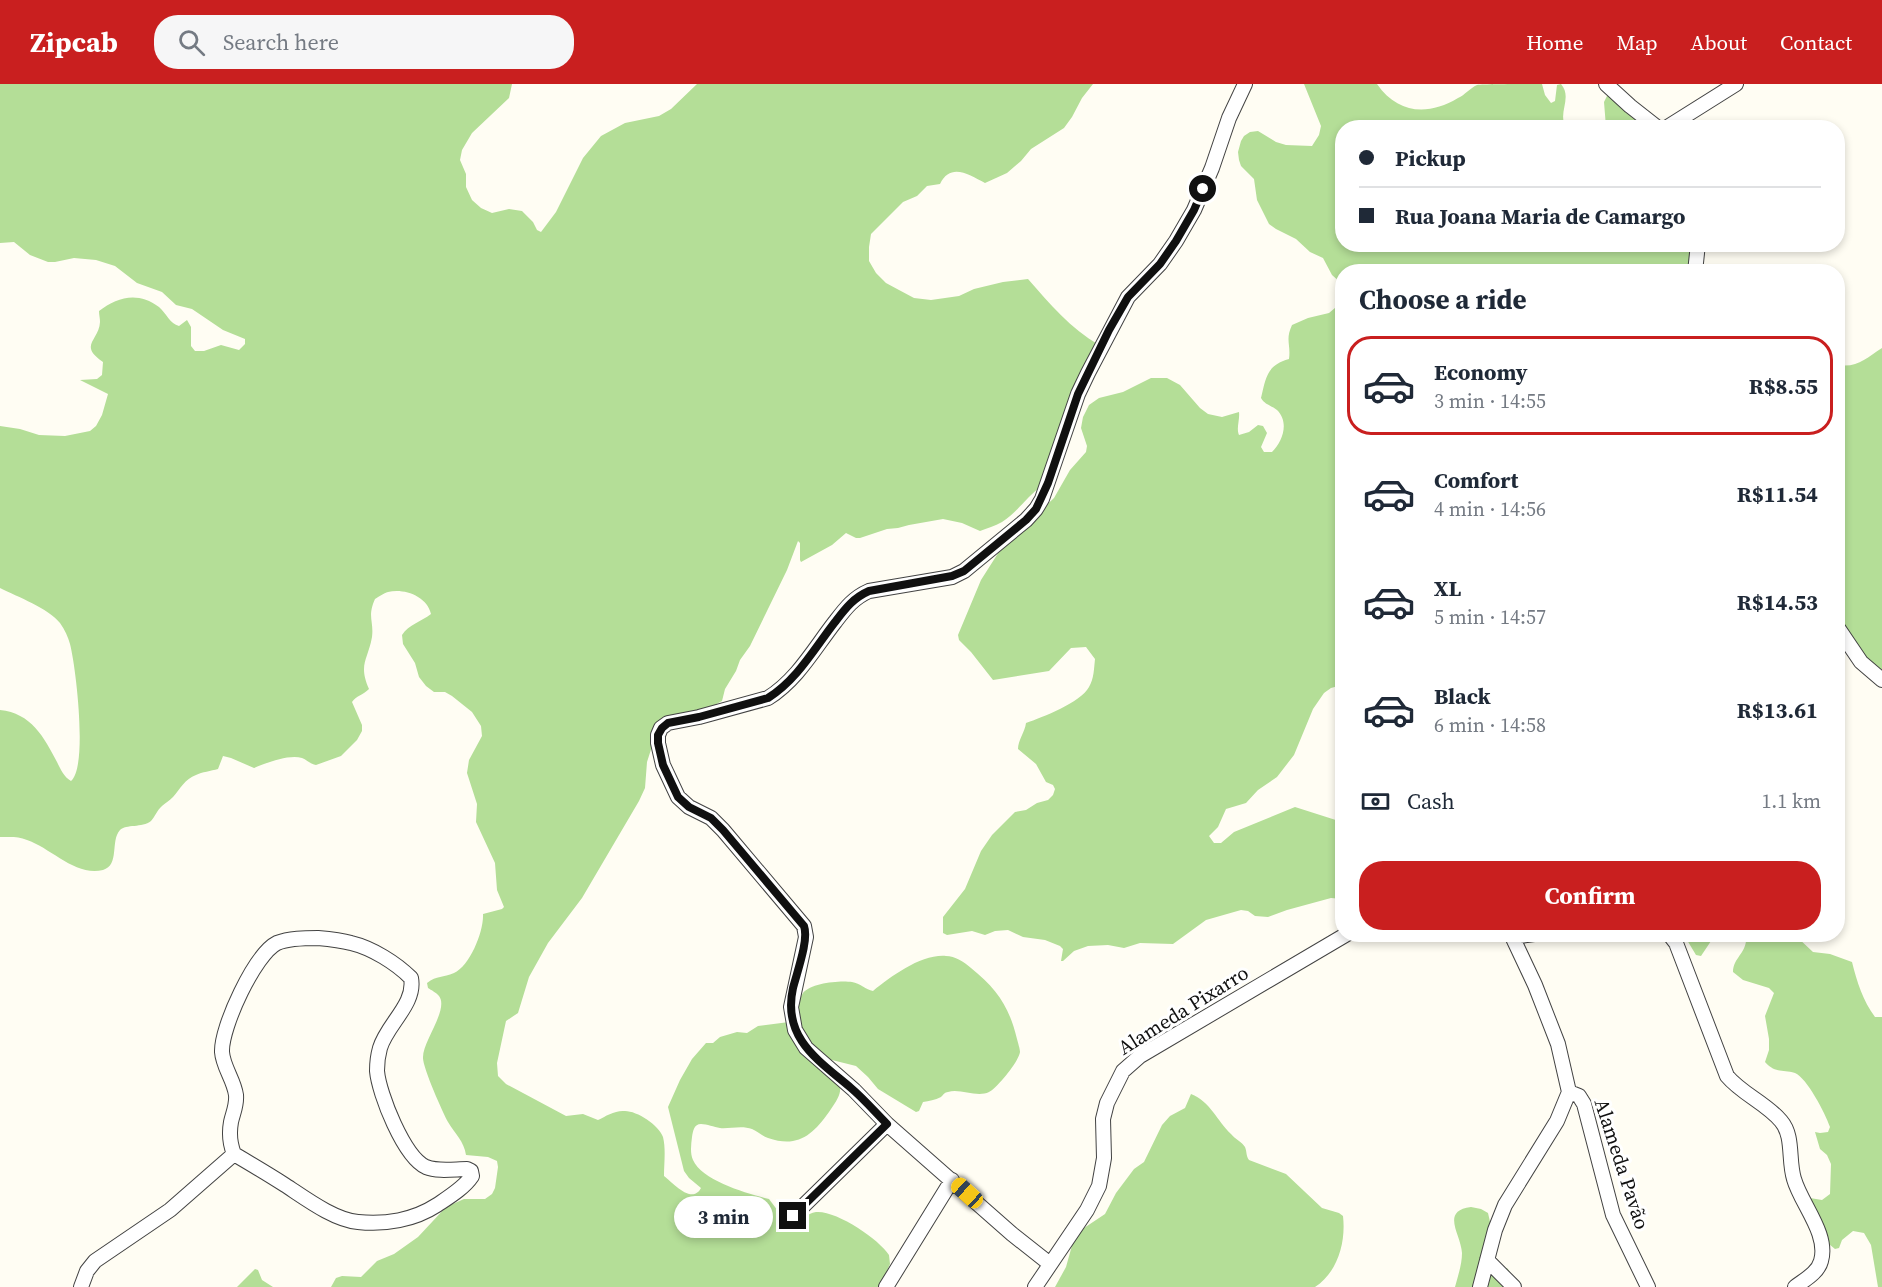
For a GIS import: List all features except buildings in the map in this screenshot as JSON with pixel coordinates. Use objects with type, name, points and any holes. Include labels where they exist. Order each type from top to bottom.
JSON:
[{"type":"street","points":[[1050,1264],[1012,1234],[887,1124],[854,1090],[806,1048],[795,1030],[791,1000],[806,931],[799,918],[723,830],[711,818],[689,807],[678,797],[659,751],[658,735],[668,723],[768,698],[800,669],[848,605],[859,596],[869,591],[952,576],[964,571],[1026,520],[1036,509],[1048,483],[1078,394],[1088,373],[1128,297],[1160,264],[1194,210],[1212,168],[1229,118],[1245,84]]},
{"type":"street","points":[[1606,84],[1648,120]]},
{"type":"street","points":[[1679,120],[1737,84]]},
{"type":"street","points":[[1845,638],[1861,662],[1882,680]]},
{"type":"street","points":[[318,938],[351,942],[369,950],[411,978],[411,995],[381,1045],[377,1059],[379,1083],[396,1128],[418,1162],[433,1169],[467,1170],[472,1174],[471,1178],[437,1205],[412,1218],[397,1221],[358,1222],[321,1207],[234,1154],[230,1133],[237,1099],[224,1061],[222,1049],[224,1035],[233,1009],[266,950],[278,943],[297,939],[318,938]]},
{"type":"street","name":"Alameda Pixarro","points":[[1035,1287],[1087,1210],[1099,1186],[1104,1158],[1103,1119],[1107,1103],[1123,1071],[1140,1056],[1335,941]]},
{"type":"street","points":[[1480,1287],[1505,1205],[1557,1121],[1569,1092],[1558,1044],[1535,985],[1514,942]]},
{"type":"street","points":[[1675,942],[1727,1076],[1779,1119],[1785,1128],[1793,1178],[1799,1195],[1819,1233],[1822,1252],[1821,1262],[1815,1271],[1795,1287]]},
{"type":"street","name":"Alameda Pavão","points":[[1569,1092],[1579,1096],[1584,1104],[1613,1215],[1648,1287]]},
{"type":"street","points":[[793,1216],[887,1124]]},
{"type":"street","points":[[81,1287],[94,1261],[170,1210],[234,1154]]},
{"type":"street","points":[[886,1287],[952,1180]]},
{"type":"street","points":[[1487,1260],[1514,1287]]},
{"type":"green space","points":[[0,84],[512,84],[509,98],[472,133],[462,150],[460,160],[466,174],[466,187],[472,200],[481,208],[492,213],[509,209],[522,211],[541,232],[556,212],[583,158],[601,136],[625,123],[659,116],[671,109],[697,84],[1093,84],[1064,128],[1031,149],[1007,173],[985,183],[961,172],[949,173],[940,184],[927,186],[917,196],[903,202],[871,234],[869,247],[869,261],[876,273],[886,283],[914,298],[931,300],[959,296],[974,289],[1028,279],[1070,323],[1099,345],[1042,486],[1007,518],[980,531],[962,523],[943,519],[887,529],[860,538],[846,533],[832,545],[801,562],[798,541],[787,570],[750,646],[725,689],[722,701],[655,737],[647,762],[645,788],[639,801],[582,898],[548,943],[529,977],[518,1013],[506,1021],[497,1063],[498,1076],[506,1084],[566,1116],[583,1114],[598,1120],[614,1112],[625,1111],[635,1113],[647,1120],[661,1132],[663,1137],[664,1176],[683,1191],[693,1194],[701,1188],[684,1171],[668,1107],[692,1059],[706,1043],[713,1043],[720,1037],[737,1032],[747,1033],[758,1026],[789,1022],[803,993],[812,987],[840,981],[852,982],[873,991],[917,962],[936,956],[956,958],[988,983],[1001,999],[1014,1027],[1020,1049],[1012,1068],[989,1092],[979,1094],[947,1092],[939,1098],[923,1102],[919,1111],[916,1112],[878,1089],[856,1066],[832,1060],[828,1063],[839,1083],[838,1098],[816,1128],[803,1138],[787,1142],[778,1141],[748,1128],[720,1128],[706,1124],[699,1124],[693,1132],[691,1155],[693,1160],[698,1168],[716,1180],[769,1199],[790,1223],[816,1212],[824,1213],[845,1221],[876,1241],[889,1255],[890,1264],[880,1287],[331,1287],[336,1278],[342,1276],[361,1277],[377,1261],[394,1254],[418,1237],[446,1207],[464,1199],[485,1199],[492,1194],[498,1167],[497,1161],[488,1157],[466,1155],[442,1109],[429,1079],[423,1057],[441,1009],[438,995],[428,988],[427,983],[460,969],[475,947],[483,914],[504,907],[497,890],[495,863],[476,822],[477,804],[467,773],[469,760],[482,736],[481,726],[472,712],[452,696],[445,692],[434,692],[426,686],[419,677],[415,663],[403,644],[402,635],[405,631],[431,614],[425,602],[420,598],[408,592],[394,591],[375,599],[371,615],[372,637],[364,668],[369,689],[352,702],[362,725],[362,731],[357,740],[341,756],[316,765],[302,758],[291,757],[254,768],[223,756],[218,769],[189,779],[160,808],[151,821],[120,830],[111,863],[103,870],[93,871],[73,866],[24,839],[0,837],[0,710],[20,716],[35,728],[63,773],[71,781],[76,772],[80,738],[75,673],[70,644],[65,631],[48,612],[0,588],[0,426],[39,435],[65,436],[90,431],[96,426],[108,394],[80,380],[97,379],[102,375],[103,362],[91,347],[99,328],[99,311],[120,299],[136,298],[151,302],[179,326],[187,320],[191,327],[191,346],[195,351],[204,351],[221,345],[239,350],[245,344],[245,339],[223,330],[192,309],[176,305],[162,292],[137,283],[115,266],[96,260],[74,258],[48,262],[30,255],[14,242],[0,243]]},
{"type":"green space","points":[[1304,84],[1377,84],[1394,101],[1414,109],[1425,109],[1447,104],[1477,85],[1542,84],[1545,95],[1551,103],[1555,101],[1557,85],[1561,84],[1566,95],[1564,120],[1335,120],[1335,252],[1695,252],[1693,264],[1335,264],[1335,278],[1323,258],[1310,252],[1296,239],[1269,224],[1257,200],[1254,179],[1241,166],[1238,152],[1244,136],[1258,131],[1286,145],[1312,146],[1319,135],[1321,126]]},
{"type":"green space","points":[[1608,94],[1649,120],[1605,120],[1604,102]]},
{"type":"green space","points":[[1335,308],[1335,687],[1324,693],[1313,709],[1294,755],[1277,777],[1258,790],[1246,803],[1226,809],[1218,827],[1209,836],[1214,843],[1221,843],[1234,832],[1295,807],[1335,820],[1335,898],[1268,917],[1255,916],[1248,911],[1241,910],[1206,920],[1173,944],[1140,943],[1124,948],[1108,945],[1088,946],[1074,951],[1063,961],[1061,961],[1063,949],[1060,946],[1045,940],[1023,937],[1008,930],[985,935],[972,931],[947,935],[943,933],[943,917],[965,889],[981,851],[992,835],[1015,812],[1026,810],[1037,803],[1048,800],[1053,795],[1055,789],[1053,785],[1046,782],[1036,764],[1018,749],[1026,723],[1078,699],[1092,681],[1095,659],[1086,647],[1071,648],[1049,671],[993,680],[959,640],[958,635],[981,580],[1002,547],[1054,498],[1070,470],[1086,452],[1087,446],[1081,428],[1089,405],[1099,398],[1123,392],[1151,378],[1167,378],[1180,385],[1208,414],[1222,417],[1239,412],[1239,435],[1249,432],[1258,425],[1263,426],[1267,433],[1261,447],[1264,452],[1272,452],[1279,443],[1284,426],[1277,410],[1261,398],[1264,384],[1272,368],[1289,359],[1289,338],[1292,325],[1329,313]]},
{"type":"green space","points":[[1882,348],[1882,675],[1851,641],[1845,629],[1845,366],[1866,359]]},
{"type":"green space","points":[[1688,942],[1710,942],[1701,956],[1696,955]]},
{"type":"green space","points":[[1746,942],[1802,942],[1813,952],[1830,954],[1852,962],[1867,1004],[1875,1017],[1882,1017],[1882,1287],[1878,1287],[1871,1245],[1864,1233],[1853,1231],[1842,1240],[1839,1248],[1835,1249],[1808,1227],[1810,1198],[1822,1200],[1830,1194],[1831,1164],[1827,1155],[1820,1149],[1815,1132],[1828,1132],[1830,1127],[1815,1097],[1800,1076],[1776,1070],[1765,1062],[1769,1050],[1769,1039],[1765,1016],[1774,993],[1769,988],[1743,980],[1733,972],[1735,962]]},
{"type":"green space","points":[[1191,1094],[1203,1101],[1226,1129],[1244,1145],[1249,1160],[1286,1174],[1322,1208],[1343,1216],[1342,1246],[1330,1273],[1315,1287],[1055,1287],[1066,1267],[1073,1242],[1084,1228],[1105,1214],[1116,1193],[1134,1169],[1144,1162],[1162,1125],[1170,1116],[1185,1108]]},
{"type":"green space","points":[[1471,1207],[1488,1213],[1491,1226],[1491,1268],[1509,1270],[1508,1287],[1455,1287],[1462,1253],[1454,1218],[1456,1213],[1462,1209]]},
{"type":"green space","points":[[255,1269],[258,1270],[262,1280],[273,1287],[237,1287]]},
{"type":"route","points":[[793,1216],[887,1124],[799,1039],[792,1019],[791,1007],[806,937],[804,926],[723,830],[711,818],[689,807],[678,797],[663,765],[658,735],[668,723],[744,706],[768,698],[791,680],[848,605],[859,596],[869,591],[921,583],[964,571],[1026,520],[1042,499],[1078,394],[1109,330],[1128,297],[1160,264],[1176,241],[1203,189]]}]
